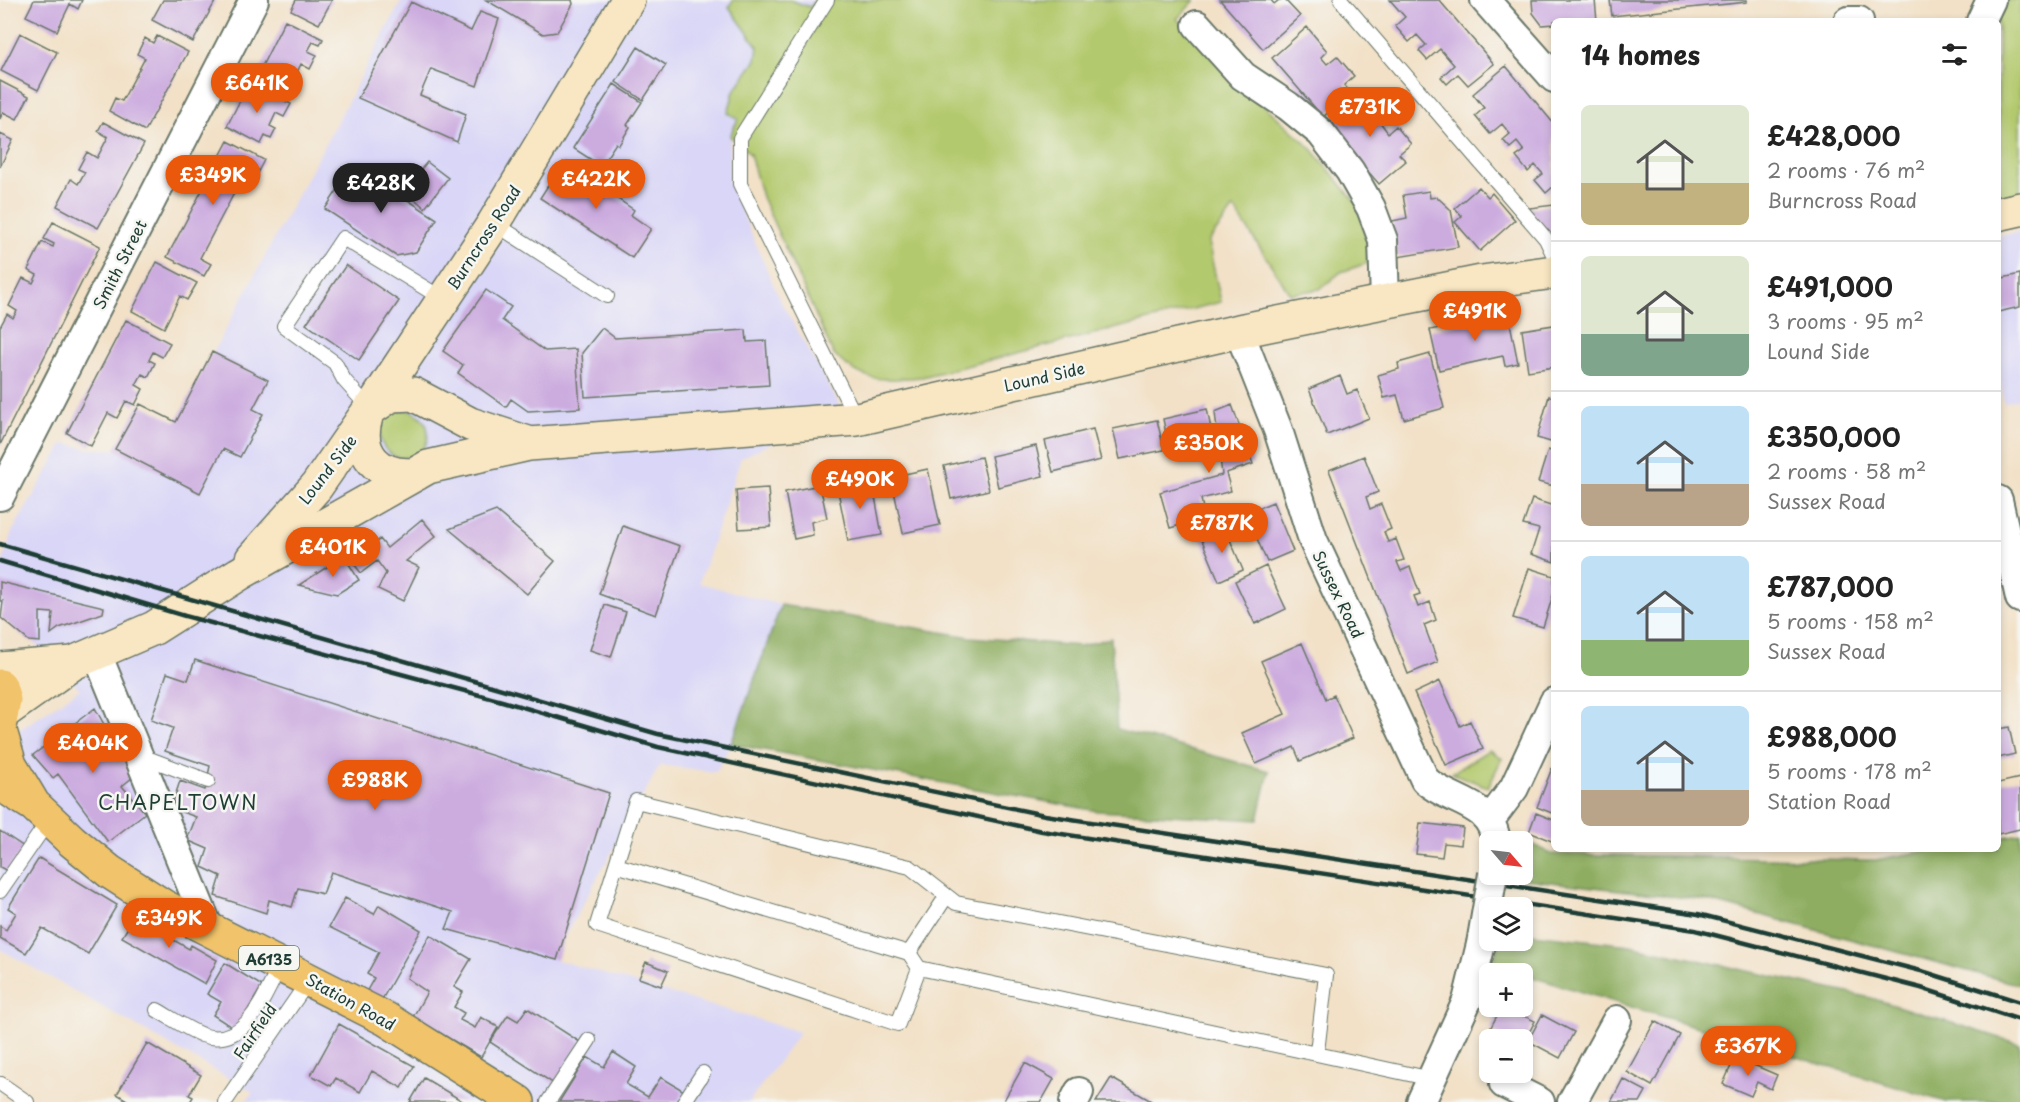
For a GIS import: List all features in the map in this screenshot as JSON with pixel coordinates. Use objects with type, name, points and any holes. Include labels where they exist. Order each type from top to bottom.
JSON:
[{"type":"main road","name":"Burncross Road","points":[[370,411],[494,223],[628,0]]},
{"type":"main road","points":[[2001,213],[2020,209]]},
{"type":"main road","name":"Lound Side","points":[[370,411],[362,437],[368,456],[377,467],[402,476],[530,444],[857,419],[1239,331],[1482,282],[1551,272]]},
{"type":"main road","name":"Burncross Road","points":[[428,402],[413,382],[413,355],[437,309]]},
{"type":"main road","name":"Lound Side","points":[[239,574],[316,487],[370,411],[382,399],[402,393],[428,402],[495,434],[530,444]]},
{"type":"main road","name":"Lound Side","points":[[85,659],[146,632],[239,574],[422,471],[443,445],[443,425],[428,402]]},
{"type":"main road","points":[[0,669],[85,659]]},
{"type":"main road","points":[[1,713],[85,659]]},
{"type":"main road","name":"Station Road","points":[[1,713],[10,765],[42,813]]},
{"type":"main road","name":"Station Road","points":[[0,784],[42,813],[110,872],[163,906],[310,978],[386,1019],[518,1102]]},
{"type":"street","name":"Smith Street","points":[[0,496],[254,0]]},
{"type":"street","points":[[1485,0],[1535,49]]},
{"type":"street","points":[[1513,0],[1535,49],[1551,73]]},
{"type":"street","points":[[1982,18],[1991,0]]},
{"type":"street","points":[[1197,25],[1244,75],[1321,133],[1350,171],[1371,208],[1383,240],[1385,302]]},
{"type":"street","name":"Sussex Road","points":[[1239,331],[1278,430],[1313,540],[1425,780],[1436,790],[1476,807],[1493,831]]},
{"type":"street","points":[[2001,513],[2020,598]]},
{"type":"street","points":[[85,659],[138,755],[209,929]]},
{"type":"street","points":[[1493,831],[1551,708]]},
{"type":"street","points":[[1427,1090],[1467,1001],[1481,944],[1491,885]]},
{"type":"street","points":[[1572,1102],[1617,1020]]},
{"type":"street","points":[[1504,1084],[1540,1102]]},
{"type":"lane","points":[[826,0],[740,138],[740,184],[857,419]]},
{"type":"lane","points":[[1341,0],[1546,239],[1551,250]]},
{"type":"lane","points":[[494,223],[607,296]]},
{"type":"lane","points":[[370,411],[344,380],[335,363],[284,326],[343,238],[437,309]]},
{"type":"lane","points":[[138,755],[208,781]]},
{"type":"lane","points":[[919,968],[898,1024],[597,925],[636,801],[909,867],[956,903],[1326,975],[1317,1052]]},
{"type":"lane","points":[[0,891],[42,813]]},
{"type":"lane","points":[[616,865],[909,953],[919,968],[1317,1052],[1427,1090]]},
{"type":"lane","points":[[909,953],[946,897]]},
{"type":"lane","points":[[157,1010],[204,1035],[225,1037],[240,1030],[253,1017],[281,964]]},
{"type":"lane","name":"Fairfield","points":[[225,1102],[310,978]]},
{"type":"lane","points":[[548,1102],[589,1040]]},
{"type":"lane","points":[[684,1102],[703,1072]]},
{"type":"lane","points":[[1,1084],[27,1102]]},
{"type":"shaded area","points":[[402,0],[815,0],[738,119],[730,136],[729,182],[780,300],[842,409],[741,458],[699,583],[781,605],[731,744],[716,772],[660,765],[564,938],[557,960],[800,1032],[749,1102],[246,1102],[253,1092],[0,949],[0,756],[19,730],[80,689],[0,609],[0,570],[12,532],[64,443],[90,449],[115,449],[140,404],[176,422]]},
{"type":"shaded area","points":[[2020,232],[2020,398],[2004,403],[2001,382],[2001,235]]},
{"type":"green space","points":[[733,0],[790,0],[810,7],[815,0],[1195,0],[1177,19],[1223,68],[1312,149],[1359,206],[1367,242],[1368,263],[1341,272],[1320,289],[1290,294],[1234,208],[1208,242],[1221,302],[922,377],[884,379],[855,371],[834,355],[762,197],[750,154],[730,136],[738,119],[728,113],[734,91],[756,60],[758,47],[729,7]]},
{"type":"green space","points":[[2004,0],[2020,0],[2020,198],[2001,201],[2001,18],[1995,18]]},
{"type":"green space","points":[[399,410],[409,410],[421,417],[428,429],[428,439],[421,451],[409,458],[399,458],[384,447],[380,439],[380,429],[391,414]]},
{"type":"green space","points":[[781,605],[970,637],[1080,646],[1111,638],[1117,729],[1269,771],[1258,820],[1097,811],[731,744]]},
{"type":"green space","points":[[1489,750],[1502,758],[1488,787],[1452,773]]},
{"type":"green space","points":[[2020,834],[2020,985],[1705,900],[1533,880],[1533,844],[1551,854],[1875,860],[1919,852],[2001,852],[2001,837]]},
{"type":"green space","points":[[1533,934],[1630,945],[1871,998],[2020,1044],[2020,1102],[1946,1102],[1533,977],[1533,963],[1493,963],[1497,951],[1533,951]]},
{"type":"building","points":[[34,0],[82,0],[78,9],[70,4],[57,31],[26,16]]},
{"type":"building","points":[[163,0],[216,0],[193,42],[152,20]]},
{"type":"building","points":[[296,0],[332,0],[319,24],[291,10]]},
{"type":"building","points":[[486,0],[572,0],[573,4],[557,32],[543,34]]},
{"type":"building","points":[[1220,0],[1271,0],[1274,4],[1279,0],[1285,0],[1300,16],[1263,49]]},
{"type":"building","points":[[1390,0],[1439,0],[1494,64],[1468,85],[1458,74],[1447,84],[1441,77],[1454,65],[1440,49],[1427,60],[1419,51],[1426,45],[1417,35],[1409,42],[1395,26],[1405,17]]},
{"type":"building","points":[[1532,0],[1595,0],[1597,18],[1551,18],[1551,24],[1542,25],[1533,13]]},
{"type":"building","points":[[1610,0],[1747,0],[1747,2],[1612,16]]},
{"type":"building","points":[[411,2],[471,31],[480,12],[499,19],[477,86],[431,69],[420,95],[466,114],[457,142],[358,98]]},
{"type":"building","points":[[285,20],[323,39],[320,45],[313,42],[308,51],[317,55],[310,69],[301,64],[295,77],[301,80],[295,95],[257,76]]},
{"type":"building","points":[[1307,27],[1327,51],[1321,57],[1327,64],[1337,56],[1354,76],[1344,85],[1351,93],[1323,117],[1272,58]]},
{"type":"building","points":[[20,33],[57,52],[38,90],[1,71]]},
{"type":"building","points":[[157,36],[188,52],[145,131],[109,111],[115,98],[122,101],[145,58],[137,54],[145,38],[153,43]]},
{"type":"building","points":[[638,47],[666,65],[643,100],[616,82]]},
{"type":"building","points":[[1506,66],[1551,120],[1551,189],[1546,193],[1535,180],[1543,174],[1535,165],[1528,172],[1516,157],[1524,151],[1517,142],[1510,148],[1503,140],[1510,134],[1502,124],[1490,134],[1475,116],[1484,108],[1473,94]]},
{"type":"building","points":[[0,81],[29,96],[17,119],[3,112],[0,119]]},
{"type":"building","points":[[249,83],[291,104],[284,117],[276,113],[270,126],[276,129],[271,139],[265,136],[261,144],[227,126]]},
{"type":"building","points":[[614,84],[642,102],[627,125],[630,127],[619,145],[616,143],[601,166],[573,148]]},
{"type":"building","points":[[1358,97],[1365,105],[1373,97],[1388,115],[1380,122],[1388,133],[1396,126],[1411,144],[1399,154],[1406,161],[1379,184],[1327,124]]},
{"type":"building","points":[[103,122],[144,144],[98,228],[57,206],[71,179],[78,184],[85,172],[78,169],[87,152],[97,158],[108,137],[98,131]]},
{"type":"building","points":[[0,134],[13,140],[0,167]]},
{"type":"building","points":[[228,141],[264,160],[251,185],[241,180],[200,258],[211,264],[204,276],[167,257]]},
{"type":"building","points":[[427,162],[448,178],[425,208],[404,190]]},
{"type":"building","points":[[563,162],[634,210],[631,215],[651,229],[632,258],[540,198]]},
{"type":"building","points":[[354,165],[437,219],[416,252],[396,256],[325,209]]},
{"type":"building","points":[[1479,187],[1488,197],[1492,193],[1515,220],[1480,251],[1455,222],[1462,216],[1455,208]]},
{"type":"building","points":[[1429,191],[1430,198],[1437,197],[1451,210],[1458,247],[1398,257],[1392,221],[1407,218],[1403,195]]},
{"type":"building","points":[[1551,205],[1551,236],[1529,208]]},
{"type":"building","points":[[53,222],[100,246],[0,445],[0,327],[7,314],[13,318],[17,311],[9,306],[23,278],[33,283],[37,275],[28,270],[42,242],[53,247],[54,244],[44,239]]},
{"type":"building","points":[[157,262],[197,283],[187,300],[180,296],[164,328],[132,311]]},
{"type":"building","points":[[346,265],[399,301],[359,360],[306,324]]},
{"type":"building","points":[[2020,274],[2020,307],[2001,311],[2001,278]]},
{"type":"building","points":[[486,290],[511,307],[502,320],[545,351],[576,349],[580,408],[528,411],[511,399],[506,407],[458,373],[463,365],[443,351]]},
{"type":"building","points":[[1508,313],[1518,363],[1505,366],[1503,356],[1439,370],[1430,330]]},
{"type":"building","points":[[126,320],[170,343],[162,357],[153,352],[149,360],[155,363],[148,377],[142,374],[136,385],[143,389],[135,405],[126,401],[117,418],[108,413],[91,446],[67,433]]},
{"type":"building","points":[[1551,325],[1551,367],[1528,371],[1522,330]]},
{"type":"building","points":[[602,328],[615,338],[746,330],[747,342],[766,341],[769,385],[585,397],[582,353]]},
{"type":"building","points":[[212,352],[268,380],[253,409],[263,414],[240,457],[223,449],[200,493],[115,449],[140,404],[176,422]]},
{"type":"building","points":[[1430,354],[1444,408],[1404,419],[1397,395],[1384,398],[1378,375],[1399,369],[1398,363]]},
{"type":"building","points":[[1340,376],[1347,394],[1357,390],[1369,418],[1327,435],[1309,389]]},
{"type":"building","points":[[1549,396],[1551,397],[1551,442],[1537,438]]},
{"type":"building","points":[[1232,405],[1253,464],[1226,473],[1231,491],[1201,499],[1205,518],[1170,528],[1160,492],[1222,475],[1215,412]]},
{"type":"building","points":[[1207,409],[1213,439],[1169,448],[1163,419]]},
{"type":"building","points":[[1157,420],[1164,450],[1120,459],[1113,429]]},
{"type":"building","points":[[1093,429],[1101,460],[1053,472],[1045,441]]},
{"type":"building","points":[[1036,446],[1043,476],[998,487],[991,456]]},
{"type":"building","points":[[1548,450],[1551,451],[1551,485],[1538,482]]},
{"type":"building","points":[[1364,456],[1378,492],[1366,497],[1370,509],[1381,504],[1391,529],[1384,532],[1388,542],[1396,539],[1404,560],[1397,562],[1401,571],[1410,567],[1420,594],[1414,596],[1418,607],[1430,602],[1436,620],[1424,625],[1438,662],[1408,674],[1329,470]]},
{"type":"building","points":[[981,457],[989,490],[951,499],[944,466]]},
{"type":"building","points":[[928,469],[940,525],[903,533],[891,477]]},
{"type":"building","points":[[872,480],[882,535],[848,541],[837,486]]},
{"type":"building","points":[[820,485],[827,518],[811,522],[813,535],[794,539],[785,492]]},
{"type":"building","points":[[768,488],[771,527],[739,529],[736,490]]},
{"type":"building","points":[[1532,499],[1551,505],[1551,561],[1531,554],[1539,529],[1523,525]]},
{"type":"building","points":[[1273,502],[1293,551],[1267,562],[1246,513]]},
{"type":"building","points":[[496,511],[555,561],[527,594],[449,529]]},
{"type":"building","points":[[422,519],[436,536],[406,561],[419,567],[403,601],[378,589],[386,573],[377,561],[361,573],[347,555],[354,549],[360,556],[380,539],[387,548]]},
{"type":"building","points":[[623,526],[680,546],[656,615],[599,594]]},
{"type":"building","points":[[1225,528],[1243,570],[1219,581],[1201,538]]},
{"type":"building","points":[[344,556],[359,580],[337,594],[299,585]]},
{"type":"building","points":[[1266,566],[1286,609],[1255,624],[1235,581]]},
{"type":"building","points":[[1529,568],[1551,575],[1551,602],[1543,627],[1513,618]]},
{"type":"building","points":[[0,582],[104,607],[103,613],[59,628],[51,634],[53,613],[40,612],[40,642],[29,641],[1,618],[3,601],[0,601]]},
{"type":"building","points":[[605,605],[626,612],[611,657],[590,650]]},
{"type":"building","points":[[1302,643],[1326,699],[1334,695],[1353,738],[1300,761],[1294,747],[1256,764],[1242,733],[1285,714],[1261,661]]},
{"type":"building","points":[[195,660],[609,793],[557,960],[446,929],[453,912],[331,872],[323,894],[298,888],[292,907],[269,900],[266,913],[215,896],[221,876],[202,867],[208,849],[187,840],[196,817],[171,808],[180,781],[205,790],[210,766],[165,751],[173,728],[151,720],[167,673],[188,680]]},
{"type":"building","points":[[1440,681],[1460,726],[1470,721],[1483,749],[1446,765],[1414,693]]},
{"type":"building","points":[[95,708],[133,777],[122,786],[145,813],[108,842],[58,774],[53,778],[33,755]]},
{"type":"building","points":[[2009,727],[2015,754],[2001,757],[2001,728]]},
{"type":"building","points":[[1551,771],[1551,813],[1537,807]]},
{"type":"building","points":[[2020,778],[2020,829],[2001,833],[2001,782]]},
{"type":"building","points":[[1536,813],[1551,819],[1551,841],[1529,831]]},
{"type":"building","points":[[1420,823],[1463,828],[1461,845],[1444,843],[1442,857],[1416,854]]},
{"type":"building","points":[[0,831],[24,847],[7,871],[0,867]]},
{"type":"building","points":[[39,858],[117,905],[88,954],[42,928],[26,953],[0,938],[0,926],[6,930],[16,913],[8,908]]},
{"type":"building","points":[[345,898],[374,914],[379,905],[421,930],[380,1003],[365,994],[374,978],[367,974],[379,952],[329,927]]},
{"type":"building","points":[[138,911],[154,921],[151,927],[189,949],[191,945],[217,960],[205,984],[122,937]]},
{"type":"building","points":[[430,935],[471,959],[454,987],[463,992],[454,1007],[464,1013],[460,1020],[475,1028],[481,1017],[498,1027],[481,1057],[413,1017],[427,992],[407,978]]},
{"type":"building","points":[[646,962],[668,971],[661,986],[639,978]]},
{"type":"building","points":[[225,963],[262,986],[236,1030],[213,1015],[221,1002],[207,994]]},
{"type":"building","points":[[527,1008],[580,1042],[554,1084],[490,1042],[508,1015],[518,1021]]},
{"type":"building","points":[[1542,1015],[1574,1032],[1560,1058],[1533,1044],[1533,1032]]},
{"type":"building","points":[[1496,1017],[1526,1017],[1535,1021],[1531,1029],[1490,1029]]},
{"type":"building","points":[[1655,1021],[1680,1035],[1652,1086],[1627,1072]]},
{"type":"building","points":[[339,1024],[414,1066],[402,1088],[372,1071],[360,1092],[336,1078],[331,1086],[311,1075]]},
{"type":"building","points":[[147,1043],[201,1075],[189,1095],[193,1097],[190,1102],[130,1102],[117,1094]]},
{"type":"building","points":[[613,1052],[636,1067],[626,1084],[648,1097],[661,1077],[684,1091],[677,1102],[559,1102],[587,1057],[604,1067]]},
{"type":"building","points":[[1735,1057],[1777,1075],[1771,1089],[1757,1082],[1751,1096],[1723,1084]]},
{"type":"building","points":[[1025,1063],[1054,1079],[1041,1102],[1003,1102]]},
{"type":"building","points":[[424,1078],[464,1102],[410,1102]]},
{"type":"building","points":[[1111,1078],[1153,1102],[1096,1102]]},
{"type":"building","points":[[1623,1079],[1646,1091],[1640,1102],[1611,1102]]},
{"type":"railway","points":[[0,544],[658,734],[1045,815],[1698,914],[1925,972],[2020,1002]]},
{"type":"railway","points":[[0,561],[185,616],[502,701],[658,747],[1042,831],[1695,930],[1921,988],[2020,1020]]},
{"type":"district","name":"CHAPELTOWN","points":[[178,802]]}]
